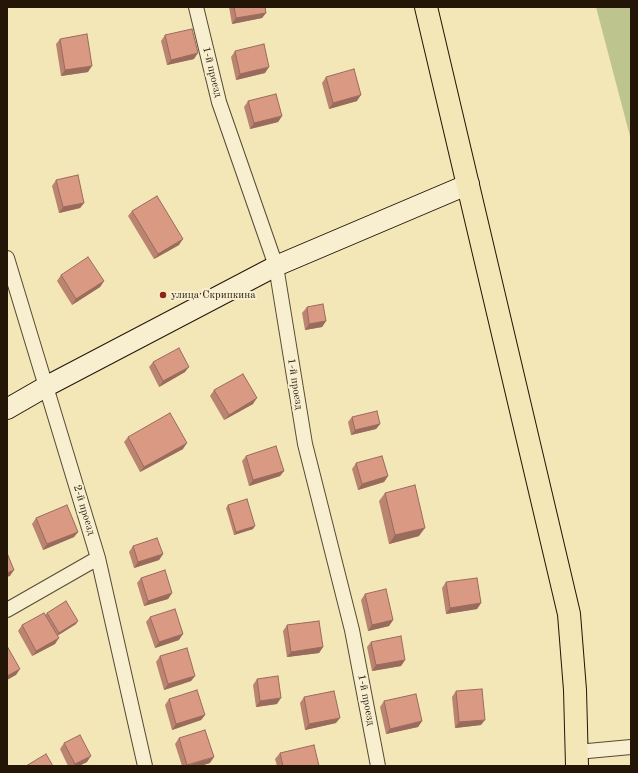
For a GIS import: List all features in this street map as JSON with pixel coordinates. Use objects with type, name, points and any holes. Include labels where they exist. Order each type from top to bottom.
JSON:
[{"type":"main road","points":[[426,7],[469,184],[569,614],[575,690],[577,759]]},
{"type":"street","name":"1-й проезд","points":[[196,7],[220,102],[276,266],[305,444],[352,630],[378,766]]},
{"type":"street","points":[[7,409],[47,386],[276,266],[469,184]]},
{"type":"street","name":"2-й проезд","points":[[7,258],[98,558],[145,766]]},
{"type":"street","points":[[7,610],[98,558]]},
{"type":"street","points":[[577,759],[631,747]]},
{"type":"green space","points":[[596,7],[631,7],[631,140]]},
{"type":"building","points":[[234,7],[265,7],[266,13],[236,18]]},
{"type":"building","points":[[192,29],[198,53],[171,60],[165,35]]},
{"type":"building","points":[[87,34],[92,66],[65,70],[60,39]]},
{"type":"building","points":[[264,44],[269,67],[240,74],[235,51]]},
{"type":"building","points":[[354,69],[361,95],[333,103],[326,77]]},
{"type":"building","points":[[276,94],[282,116],[254,123],[248,101]]},
{"type":"building","points":[[78,175],[84,203],[63,207],[56,180]]},
{"type":"building","points":[[157,196],[183,239],[158,254],[132,211]]},
{"type":"building","points":[[88,257],[104,281],[76,299],[61,275]]},
{"type":"building","points":[[323,304],[326,321],[309,324],[307,307]]},
{"type":"building","points":[[179,348],[189,367],[163,381],[153,362]]},
{"type":"building","points":[[243,374],[257,398],[229,415],[214,390]]},
{"type":"building","points":[[377,411],[380,424],[355,430],[352,417]]},
{"type":"building","points":[[170,413],[187,443],[144,467],[128,437]]},
{"type":"building","points":[[276,446],[284,471],[253,480],[246,456]]},
{"type":"building","points":[[382,456],[388,476],[362,484],[356,463]]},
{"type":"building","points":[[415,485],[425,528],[395,535],[385,493]]},
{"type":"building","points":[[247,499],[255,526],[236,532],[228,505]]},
{"type":"building","points":[[67,505],[78,532],[47,544],[36,518]]},
{"type":"building","points":[[157,538],[163,554],[138,562],[133,546]]},
{"type":"building","points":[[7,553],[14,570],[7,573]]},
{"type":"building","points":[[165,570],[172,593],[148,601],[141,578]]},
{"type":"building","points":[[477,578],[481,603],[450,608],[446,582]]},
{"type":"building","points":[[386,589],[393,620],[372,625],[365,594]]},
{"type":"building","points":[[66,601],[78,621],[59,633],[47,613]]},
{"type":"building","points":[[175,609],[183,634],[159,642],[150,617]]},
{"type":"building","points":[[44,613],[59,638],[36,651],[22,625]]},
{"type":"building","points":[[319,621],[323,647],[291,652],[287,625]]},
{"type":"building","points":[[401,636],[405,660],[376,665],[371,642]]},
{"type":"building","points":[[7,646],[20,669],[7,676]]},
{"type":"building","points":[[187,648],[195,676],[168,684],[160,656]]},
{"type":"building","points":[[278,676],[281,698],[260,701],[257,679]]},
{"type":"building","points":[[482,689],[485,720],[459,722],[456,691]]},
{"type":"building","points":[[197,690],[205,715],[176,724],[169,699]]},
{"type":"building","points":[[334,691],[340,718],[309,724],[304,697]]},
{"type":"building","points":[[416,694],[422,721],[390,729],[384,701]]},
{"type":"building","points":[[205,730],[214,757],[187,765],[179,738]]},
{"type":"building","points":[[80,735],[91,756],[75,764],[64,743]]},
{"type":"building","points":[[314,745],[319,766],[283,766],[280,753]]},
{"type":"building","points":[[46,754],[53,766],[26,766]]},
{"type":"place","name":"улица Скрипкина","points":[[163,295]]}]
